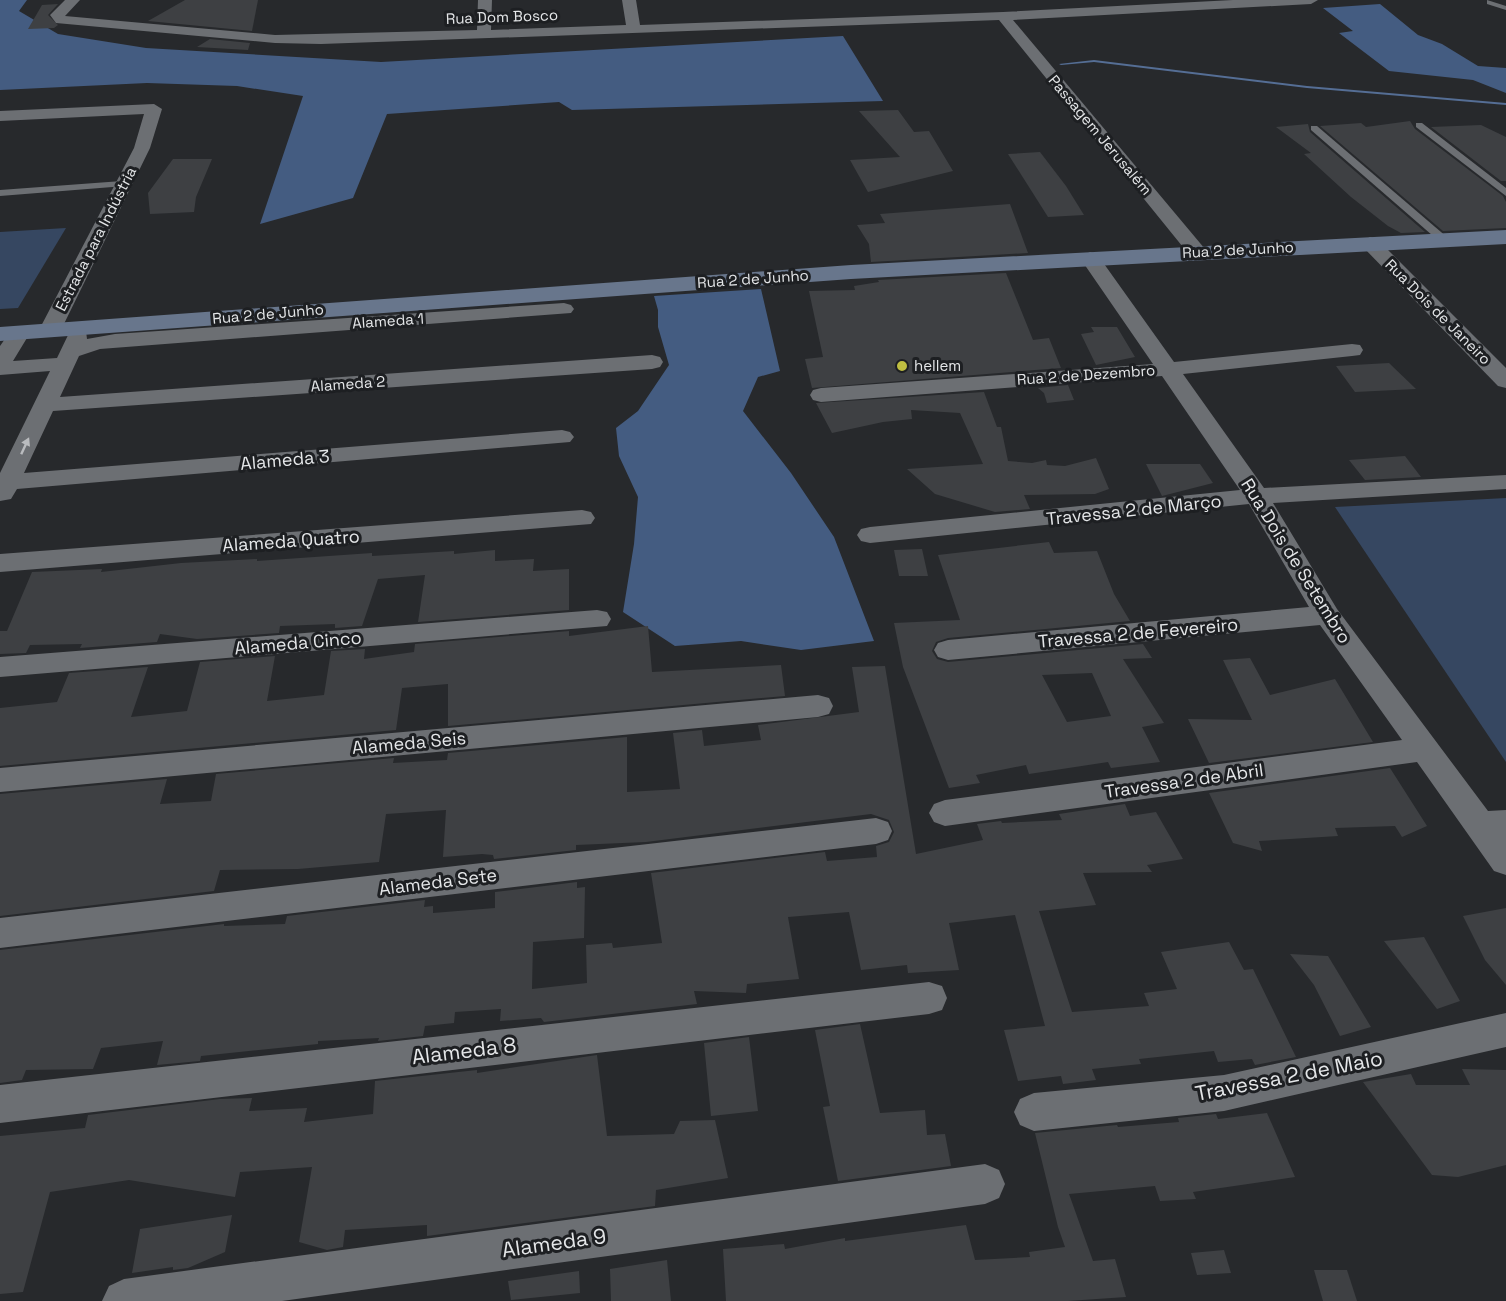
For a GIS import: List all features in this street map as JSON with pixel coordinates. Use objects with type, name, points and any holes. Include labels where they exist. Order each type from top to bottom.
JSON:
[{"type":"street","name":"Rua Dom Bosco","points":[[74,0],[57,15],[61,20],[296,40],[1002,16],[1311,0]]},
{"type":"street","points":[[484,34],[485,0]]},
{"type":"street","points":[[629,0],[634,28]]},
{"type":"street","name":"Passagem Jerusalém","points":[[1002,16],[1198,253]]},
{"type":"street","name":"Estrada para Indústria","points":[[0,116],[154,109],[142,148],[50,330]]},
{"type":"street","name":"Rua 2 de Junho","points":[[9,333],[532,294],[1090,258],[1506,237]]},
{"type":"street","name":"Rua Dois de Janeiro","points":[[1370,243],[1506,381]]},
{"type":"street","name":"Rua Dois de Setembro","points":[[1090,258],[1257,496],[1327,615],[1424,749],[1492,824],[1506,861]]},
{"type":"street","name":"Alameda 1","points":[[1,363],[67,358],[96,343],[115,340],[564,309]]},
{"type":"street","points":[[4,490],[81,329]]},
{"type":"street","points":[[1,363],[9,333]]},
{"type":"street","name":"Rua 2 de Dezembro","points":[[821,395],[1168,369],[1352,350]]},
{"type":"street","name":"Alameda 2","points":[[45,405],[652,362]]},
{"type":"street","name":"Alameda 3","points":[[4,490],[562,438]]},
{"type":"street","name":"Travessa 2 de Março","points":[[870,535],[990,525],[1257,496],[1506,482]]},
{"type":"street","name":"Alameda Quatro","points":[[0,563],[582,518]]},
{"type":"street","name":"Travessa 2 de Fevereiro","points":[[948,650],[1327,615]]},
{"type":"street","name":"Alameda Cinco","points":[[0,667],[597,619]]},
{"type":"street","name":"Alameda Seis","points":[[0,780],[818,706]]},
{"type":"street","name":"Travessa 2 de Abril","points":[[945,813],[1424,749]]},
{"type":"street","name":"Alameda Sete","points":[[0,933],[876,831]]},
{"type":"street","name":"Alameda 8","points":[[0,1104],[929,998]]},
{"type":"street","name":"Travessa 2 de Maio","points":[[1034,1112],[1224,1093],[1506,1030]]},
{"type":"street","name":"Alameda 9","points":[[124,1301],[985,1184]]},
{"type":"lane","points":[[1490,2],[1506,8]]},
{"type":"lane","points":[[1419,125],[1506,193]]},
{"type":"lane","points":[[1314,128],[1444,240]]},
{"type":"lane","points":[[0,193],[122,184]]},
{"type":"shaded area","points":[[0,0],[27,0],[19,11],[58,34],[146,48],[381,62],[843,36],[883,101],[572,110],[559,102],[387,114],[353,198],[260,224],[303,96],[237,86],[147,83],[0,90]]},
{"type":"shaded area","points":[[1380,4],[1418,35],[1442,44],[1478,66],[1506,68],[1506,93],[1473,80],[1389,71],[1339,33],[1353,31],[1323,8]]},
{"type":"shaded area","points":[[66,228],[18,308],[0,309],[0,232]]},
{"type":"shaded area","points":[[761,289],[780,371],[758,377],[743,411],[791,473],[834,537],[874,641],[801,650],[741,641],[675,646],[623,612],[634,544],[638,497],[619,456],[616,428],[638,411],[669,365],[658,327],[658,310],[654,296]]},
{"type":"shaded area","points":[[1506,498],[1506,762],[1335,507]]},
{"type":"building","points":[[185,0],[258,0],[252,31],[148,21]]},
{"type":"building","points":[[58,4],[48,15],[58,25],[54,28],[28,29],[42,5]]},
{"type":"building","points":[[210,39],[250,43],[248,50],[197,47]]},
{"type":"building","points":[[898,110],[914,132],[929,131],[953,171],[868,192],[850,160],[900,157],[859,111]]},
{"type":"building","points":[[1410,121],[1415,129],[1503,196],[1506,202],[1506,228],[1443,231],[1320,126],[1361,123],[1366,127]]},
{"type":"building","points":[[1308,124],[1310,132],[1425,232],[1401,233],[1388,226],[1351,197],[1304,154],[1311,153],[1276,127]]},
{"type":"building","points":[[1481,125],[1506,137],[1506,181],[1501,181],[1431,127]]},
{"type":"building","points":[[1040,152],[1066,186],[1084,215],[1048,217],[1008,154]]},
{"type":"building","points":[[173,159],[212,159],[196,197],[194,212],[150,214],[148,193]]},
{"type":"building","points":[[1010,204],[1028,253],[871,262],[869,244],[857,225],[885,223],[880,214]]},
{"type":"building","points":[[1006,273],[1033,340],[1049,338],[1061,368],[812,388],[805,359],[823,357],[809,291],[855,290],[854,286],[879,282],[878,280]]},
{"type":"building","points":[[1091,327],[1117,327],[1135,357],[1096,365],[1081,334],[1094,332]]},
{"type":"building","points":[[1389,363],[1416,389],[1355,392],[1336,366]]},
{"type":"building","points":[[1068,385],[1074,400],[1047,403],[1044,393],[1038,388]]},
{"type":"building","points":[[984,392],[997,427],[1001,427],[1008,461],[1032,463],[1046,460],[1047,465],[1065,466],[1096,458],[1109,489],[1095,494],[1024,495],[1030,509],[995,512],[935,494],[907,469],[983,464],[960,413],[911,410],[912,419],[883,422],[832,433],[816,403]]},
{"type":"building","points":[[1405,456],[1421,477],[1365,480],[1349,460]]},
{"type":"building","points":[[1146,464],[1200,464],[1213,483],[1162,496]]},
{"type":"building","points":[[1049,542],[1054,553],[1097,551],[1114,594],[1130,621],[948,638],[936,642],[932,651],[937,659],[948,662],[1143,644],[1152,658],[1123,659],[1164,723],[1142,727],[1160,762],[1111,768],[1108,762],[1029,774],[1026,765],[976,775],[980,783],[949,788],[903,667],[894,623],[960,620],[938,555]],"holes":[[[1092,673],[1111,716],[1067,722],[1042,675]]]},
{"type":"building","points":[[922,549],[928,576],[899,576],[894,550]]},
{"type":"building","points":[[495,550],[495,561],[534,559],[533,571],[569,569],[569,610],[418,622],[425,575],[378,579],[362,626],[335,628],[335,624],[280,626],[279,633],[197,639],[160,634],[157,642],[80,648],[82,644],[30,645],[26,653],[0,654],[0,631],[7,631],[32,572],[102,569],[101,572],[181,563],[257,559],[257,561],[372,553],[372,556],[454,551],[454,554]]},
{"type":"building","points":[[648,626],[652,672],[781,665],[785,696],[448,726],[448,684],[402,688],[396,730],[0,766],[0,708],[57,702],[69,673],[148,667],[131,717],[187,711],[200,662],[275,656],[267,701],[324,695],[331,651],[365,649],[364,659],[414,652],[415,644],[569,631],[569,636]]},
{"type":"building","points":[[1250,658],[1270,695],[1335,679],[1373,742],[1209,763],[1188,719],[1252,720],[1223,660]]},
{"type":"building","points":[[885,666],[916,854],[983,840],[977,824],[1001,821],[1002,823],[1062,820],[1059,814],[1125,804],[1130,816],[1156,812],[1183,859],[1147,865],[1152,872],[1083,873],[1096,905],[1039,911],[1072,1012],[1149,1006],[1144,993],[1177,989],[1161,952],[1229,942],[1244,970],[1253,969],[1296,1057],[1255,1065],[1252,1059],[1218,1062],[1214,1051],[1139,1059],[1141,1064],[1092,1069],[1096,1080],[1063,1084],[1061,1076],[1018,1081],[1004,1030],[1045,1026],[1015,915],[949,923],[959,970],[908,973],[907,965],[861,970],[849,912],[788,917],[799,979],[747,984],[746,993],[694,991],[697,1004],[544,1022],[541,1018],[500,1021],[501,1009],[455,1012],[454,1023],[425,1026],[423,1036],[378,1041],[379,1038],[318,1041],[318,1044],[201,1056],[200,1061],[157,1065],[163,1041],[101,1048],[93,1069],[26,1070],[22,1080],[0,1083],[0,950],[224,924],[224,926],[285,924],[287,916],[425,900],[424,907],[433,906],[433,913],[495,908],[495,892],[577,882],[577,888],[585,887],[584,938],[533,942],[532,989],[587,983],[586,945],[612,943],[613,948],[662,943],[651,873],[825,852],[827,861],[877,857],[876,846],[889,842],[894,832],[889,820],[871,814],[646,842],[576,845],[576,850],[494,859],[493,855],[482,854],[443,857],[446,810],[386,814],[379,862],[298,869],[220,870],[214,891],[0,916],[0,794],[167,779],[160,804],[211,801],[216,774],[394,758],[393,763],[447,760],[448,753],[627,737],[627,792],[680,789],[673,733],[702,730],[704,746],[761,740],[758,725],[859,712],[852,667]]},
{"type":"building","points":[[1390,768],[1427,826],[1402,837],[1395,826],[1335,828],[1338,836],[1259,841],[1262,851],[1233,843],[1209,793]]},
{"type":"building","points":[[1506,908],[1506,985],[1485,960],[1463,916]]},
{"type":"building","points":[[1424,937],[1460,1001],[1437,1009],[1384,941]]},
{"type":"building","points":[[1290,954],[1328,956],[1371,1027],[1340,1036],[1314,985]]},
{"type":"building","points":[[860,1024],[880,1113],[925,1110],[927,1135],[945,1134],[951,1166],[838,1181],[823,1107],[830,1106],[815,1030]]},
{"type":"building","points":[[749,1037],[758,1111],[711,1116],[704,1043]]},
{"type":"building","points":[[597,1055],[607,1136],[674,1134],[680,1121],[715,1120],[728,1178],[656,1190],[655,1206],[427,1236],[427,1225],[345,1230],[343,1247],[327,1250],[299,1242],[312,1167],[240,1172],[235,1197],[129,1180],[50,1192],[23,1292],[0,1294],[0,1136],[85,1128],[88,1115],[220,1099],[252,1098],[249,1111],[307,1108],[304,1122],[373,1114],[375,1081],[477,1070],[477,1073]]},
{"type":"building","points":[[1462,1069],[1506,1070],[1506,1165],[1458,1177],[1432,1175],[1363,1082],[1411,1074],[1416,1085],[1470,1085]]},
{"type":"building","points":[[1267,1113],[1295,1177],[1193,1192],[1196,1199],[1160,1201],[1155,1186],[1069,1194],[1093,1261],[1115,1259],[1126,1297],[1068,1301],[726,1301],[723,1249],[784,1244],[785,1249],[845,1238],[845,1241],[966,1225],[975,1260],[1030,1257],[1029,1252],[1065,1247],[1035,1133],[1179,1122],[1178,1118],[1216,1114],[1218,1119]]},
{"type":"building","points":[[232,1215],[225,1252],[188,1268],[173,1270],[173,1267],[132,1273],[140,1229]]},
{"type":"building","points":[[1224,1250],[1231,1273],[1197,1275],[1191,1253]]},
{"type":"building","points":[[667,1260],[671,1301],[611,1301],[610,1269]]},
{"type":"building","points":[[1314,1270],[1347,1270],[1357,1301],[1323,1301]]},
{"type":"building","points":[[579,1271],[580,1293],[511,1300],[508,1281]]},
{"type":"waterway","points":[[1061,64],[1094,61],[1307,87],[1506,104]]},
{"type":"place","name":"hellem","points":[[902,366]]}]
